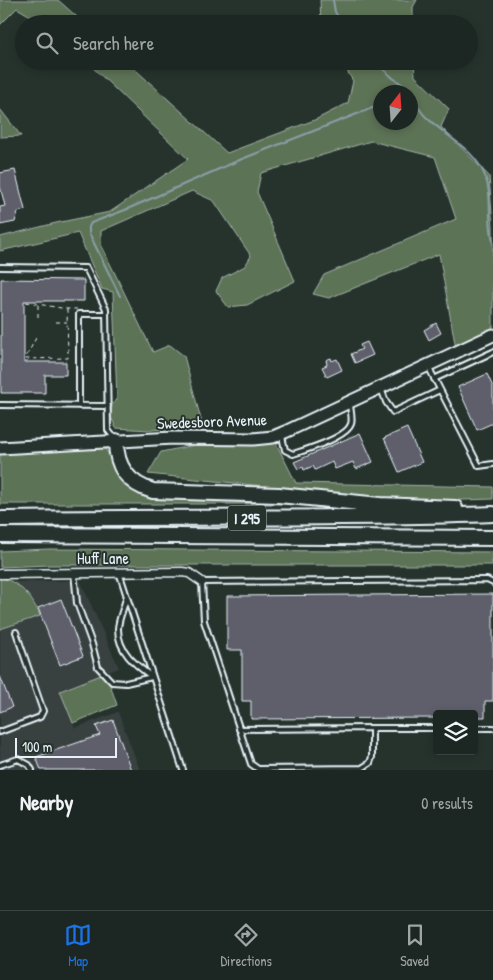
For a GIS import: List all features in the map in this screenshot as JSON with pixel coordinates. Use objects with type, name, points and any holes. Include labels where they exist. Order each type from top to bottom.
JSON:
[{"type":"highway","points":[[116,441],[118,462],[127,475],[139,485],[154,490],[279,495],[493,513]]},
{"type":"highway","name":"I 295","points":[[0,519],[91,517],[317,518],[493,513]]},
{"type":"highway","name":"I 295","points":[[0,535],[493,538]]},
{"type":"highway","points":[[0,541],[96,535]]},
{"type":"street","name":"Swedesboro Avenue","points":[[0,448],[193,438],[253,439],[282,434],[493,335]]},
{"type":"street","name":"Huff Lane","points":[[0,574],[74,572],[189,573],[202,582]]},
{"type":"lane","points":[[0,268],[86,268],[106,309],[108,430],[116,441]]},
{"type":"lane","points":[[79,406],[79,314],[106,314]]},
{"type":"lane","points":[[434,379],[493,352]]},
{"type":"lane","points":[[428,366],[479,466],[493,464]]},
{"type":"lane","points":[[381,388],[386,402],[393,412],[440,390]]},
{"type":"lane","points":[[282,434],[285,450],[293,454],[313,448],[348,430],[352,422],[349,403]]},
{"type":"lane","points":[[0,405],[108,406]]},
{"type":"lane","points":[[74,572],[77,603],[98,667],[112,682],[126,683],[152,677]]},
{"type":"lane","points":[[118,572],[183,770]]},
{"type":"lane","points":[[372,728],[372,758],[370,763],[362,768],[258,769],[251,764],[204,621],[202,582],[487,580],[493,583]]},
{"type":"lane","points":[[126,597],[118,629],[122,643],[130,661],[152,677]]},
{"type":"lane","points":[[0,732],[40,717],[43,711],[16,632]]},
{"type":"lane","points":[[239,728],[433,728]]},
{"type":"lane","points":[[478,728],[493,728]]},
{"type":"lane","points":[[0,765],[18,758],[29,765],[32,770]]},
{"type":"path","points":[[26,302],[67,309],[77,308]]},
{"type":"path","points":[[38,304],[38,317]]},
{"type":"path","points":[[36,338],[25,359],[68,358],[67,309]]},
{"type":"path","points":[[56,322],[67,322]]},
{"type":"shaded area","points":[[80,580],[119,668],[60,691],[75,728],[118,712],[140,770],[0,770],[0,629],[40,616],[36,604],[15,582]]},
{"type":"green space","points":[[0,0],[58,0],[75,15],[29,15],[17,8],[0,25]]},
{"type":"green space","points":[[320,0],[417,0],[413,7],[413,15],[321,15]]},
{"type":"green space","points":[[95,70],[136,70],[227,153],[317,119],[348,103],[353,81],[346,70],[415,70],[415,76],[449,109],[441,127],[489,176],[493,227],[493,332],[456,349],[439,254],[329,298],[313,294],[324,275],[456,219],[435,157],[371,141],[261,173],[257,192],[295,281],[247,305],[228,307],[216,291],[222,278],[245,266],[251,256],[214,201],[192,191],[101,231],[101,245],[153,352],[170,345],[184,356],[203,427],[149,430],[116,428],[111,417],[112,404],[117,400],[113,292],[102,289],[78,233],[0,251],[0,237],[110,212],[188,159]]},
{"type":"green space","points":[[0,109],[21,136],[0,137]]},
{"type":"green space","points":[[245,442],[276,443],[296,483],[493,487],[493,499],[435,501],[387,499],[148,474],[161,452],[195,445]]},
{"type":"green space","points":[[104,447],[120,472],[130,483],[295,499],[295,504],[0,504],[0,453]]},
{"type":"green space","points":[[49,549],[493,552],[493,565],[50,565],[0,567],[0,551]]},
{"type":"green space","points":[[0,578],[19,586],[34,603],[40,616],[0,629]]},
{"type":"green space","points":[[106,673],[117,705],[73,723],[60,691]]},
{"type":"building","points":[[15,170],[25,210],[18,212],[15,222],[0,225],[0,207],[5,206],[0,186],[0,173]]},
{"type":"building","points":[[1,279],[84,280],[84,301],[24,301],[24,362],[66,362],[66,375],[45,375],[45,393],[1,393]]},
{"type":"building","points":[[436,323],[441,333],[429,340],[424,330]]},
{"type":"building","points":[[367,342],[373,355],[355,363],[351,354],[362,349],[360,345]]},
{"type":"building","points":[[331,358],[332,361],[337,359],[342,370],[327,377],[322,367],[327,365],[326,360]]},
{"type":"building","points":[[487,374],[493,387],[493,423],[477,430],[458,387]]},
{"type":"building","points":[[407,428],[422,462],[399,472],[384,438]]},
{"type":"building","points":[[360,433],[373,462],[356,469],[353,462],[335,469],[332,462],[315,470],[313,466],[304,470],[303,467],[298,469],[294,462]]},
{"type":"building","points":[[493,594],[493,701],[485,701],[485,717],[478,717],[478,710],[433,710],[433,718],[251,719],[251,701],[242,701],[242,650],[227,650],[227,596]]},
{"type":"building","points":[[61,599],[83,656],[60,665],[38,608]]},
{"type":"building","points":[[0,676],[12,707],[0,712]]},
{"type":"building","points":[[113,720],[131,770],[41,770],[36,757],[100,735],[96,726]]},
{"type":"waterway","points":[[333,0],[337,15]]},
{"type":"waterway","points":[[384,70],[403,85]]},
{"type":"waterway","points":[[418,106],[425,116],[467,150],[480,166],[489,192],[490,224],[493,241]]},
{"type":"waterway","points":[[120,296],[89,233],[91,223],[242,159],[373,108]]}]
